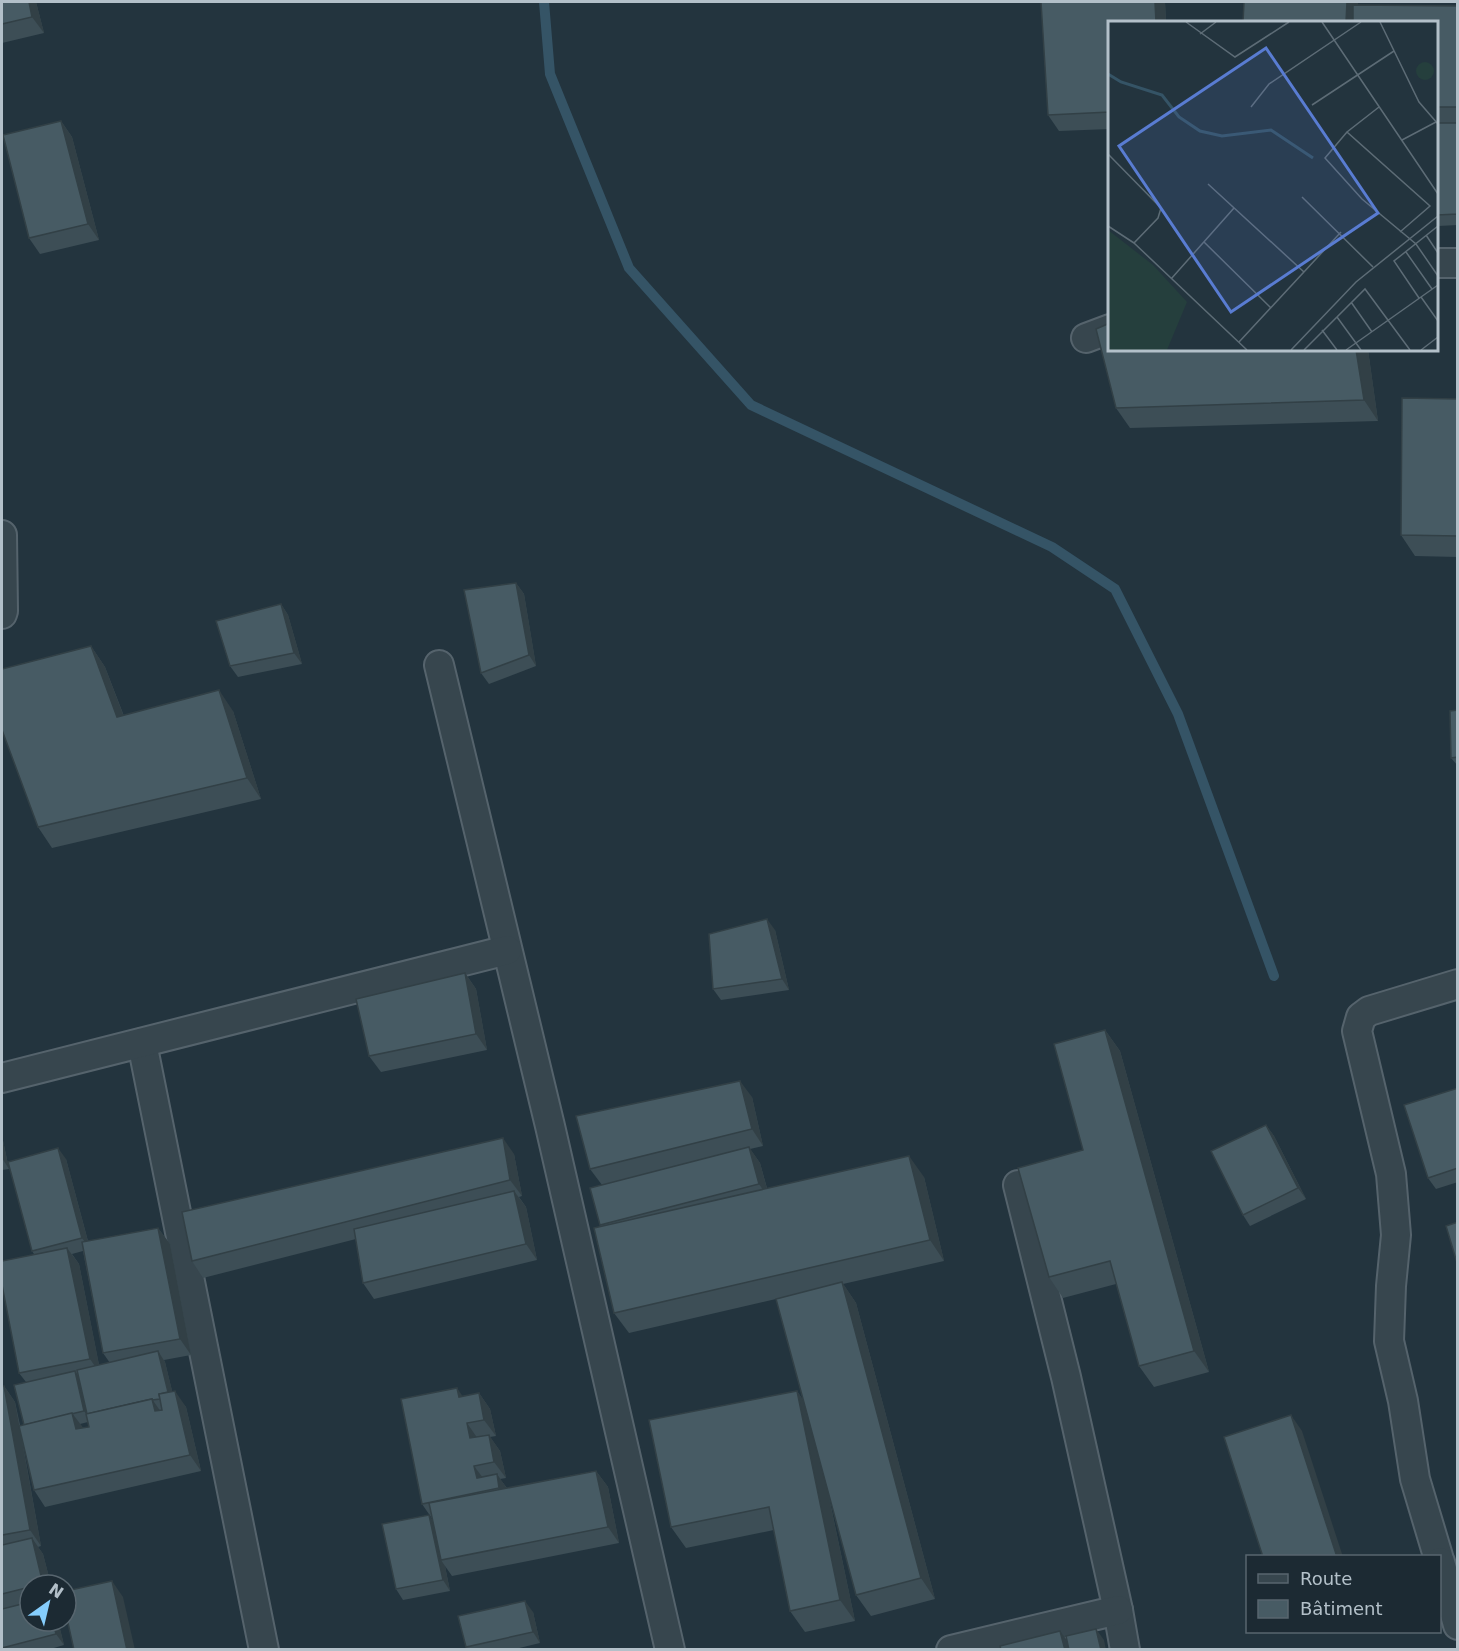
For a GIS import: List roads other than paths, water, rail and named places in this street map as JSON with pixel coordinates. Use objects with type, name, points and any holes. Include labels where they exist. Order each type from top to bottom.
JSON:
[{"type":"street","points":[[1438,262],[1458,263]]},
{"type":"street","points":[[2,535],[2,614]]},
{"type":"street","points":[[439,665],[547,1115],[670,1650]]},
{"type":"street","points":[[2,1078],[507,951]]},
{"type":"street","points":[[1437,1555],[1415,1479],[1403,1401],[1389,1341],[1396,1235],[1390,1174],[1357,1031],[1361,1017],[1369,1011],[1458,984]]},
{"type":"street","points":[[142,1043],[264,1650]]},
{"type":"street","points":[[1018,1185],[1066,1377],[1125,1650]]},
{"type":"street","points":[[1441,1566],[1458,1625]]},
{"type":"street","points":[[951,1650],[1118,1610]]},
{"type":"waterway","points":[[544,2],[550,74],[629,268],[751,405],[1052,547],[1115,589],[1178,714],[1274,976]]}]
